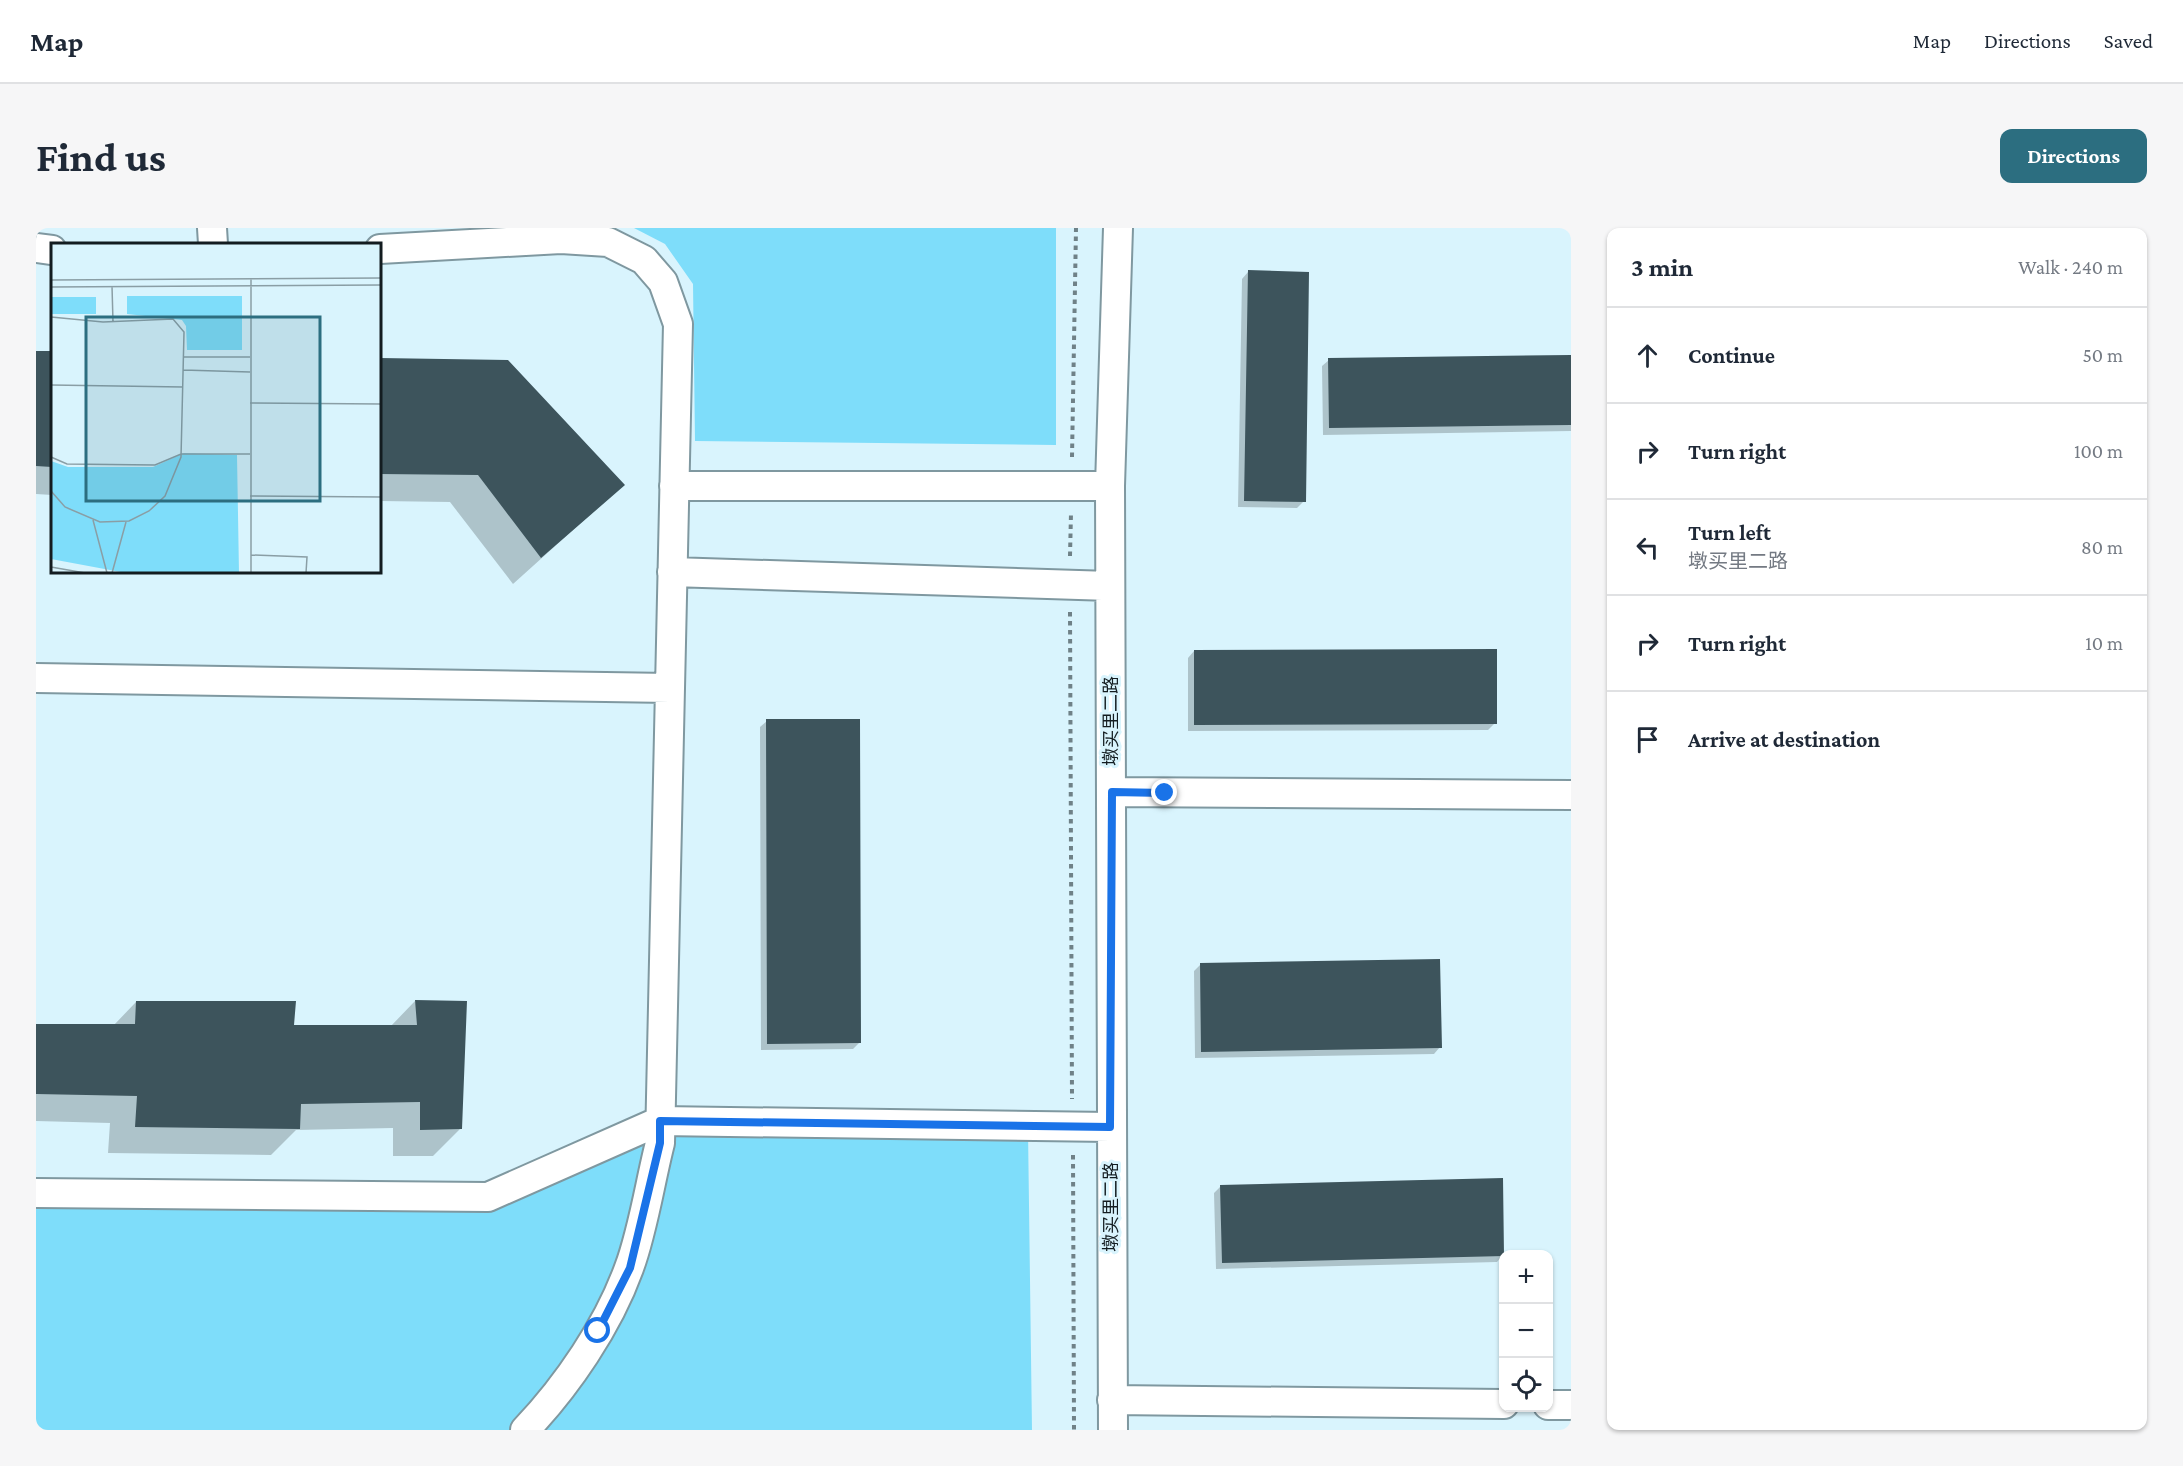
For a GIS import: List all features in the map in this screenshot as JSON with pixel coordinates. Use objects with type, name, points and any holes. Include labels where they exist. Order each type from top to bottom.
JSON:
[{"type":"street","points":[[212,228],[213,243]]},
{"type":"street","name":"墩买里二路","points":[[1113,1430],[1110,1127],[1112,792],[1110,486],[1118,228]]},
{"type":"street","points":[[381,249],[561,239],[608,242],[644,260],[663,282],[678,324],[660,1143],[630,1268],[598,1331],[556,1398],[525,1430]]},
{"type":"street","points":[[36,248],[51,250]]},
{"type":"street","points":[[674,486],[1110,486]]},
{"type":"street","points":[[672,572],[1110,586]]},
{"type":"street","points":[[36,678],[670,688]]},
{"type":"street","points":[[1112,792],[1571,795]]},
{"type":"street","points":[[36,1193],[488,1197],[660,1121],[1110,1127]]},
{"type":"street","points":[[1112,1400],[1499,1404]]},
{"type":"street","points":[[1553,1405],[1571,1405]]},
{"type":"path","points":[[1074,1430],[1070,584],[1076,228]]},
{"type":"shaded area","points":[[634,228],[1056,228],[1056,445],[695,441],[693,284],[665,244]]},
{"type":"shaded area","points":[[678,1119],[1028,1130],[1032,1430],[36,1430],[36,1209],[475,1209]]},
{"type":"building","points":[[1248,270],[1309,272],[1306,502],[1244,501]]},
{"type":"building","points":[[36,351],[51,351],[51,467],[36,466]]},
{"type":"building","points":[[1571,355],[1571,425],[1329,428],[1328,358]]},
{"type":"building","points":[[381,358],[508,360],[625,485],[541,558],[478,475],[381,474]]},
{"type":"building","points":[[1497,649],[1497,724],[1194,725],[1194,650]]},
{"type":"building","points":[[766,719],[860,719],[861,1043],[767,1044]]},
{"type":"building","points":[[1440,959],[1442,1048],[1201,1052],[1200,963]]},
{"type":"building","points":[[415,1000],[467,1001],[462,1129],[420,1130],[420,1102],[301,1104],[300,1129],[135,1127],[137,1096],[36,1094],[36,1024],[135,1024],[136,1001],[296,1001],[294,1025],[417,1025]]},
{"type":"building","points":[[1503,1178],[1504,1250],[1499,1250],[1499,1256],[1222,1263],[1220,1185]]},
{"type":"route","points":[[598,1331],[630,1268],[660,1143],[660,1121],[1110,1127],[1112,792],[1165,793]]}]
